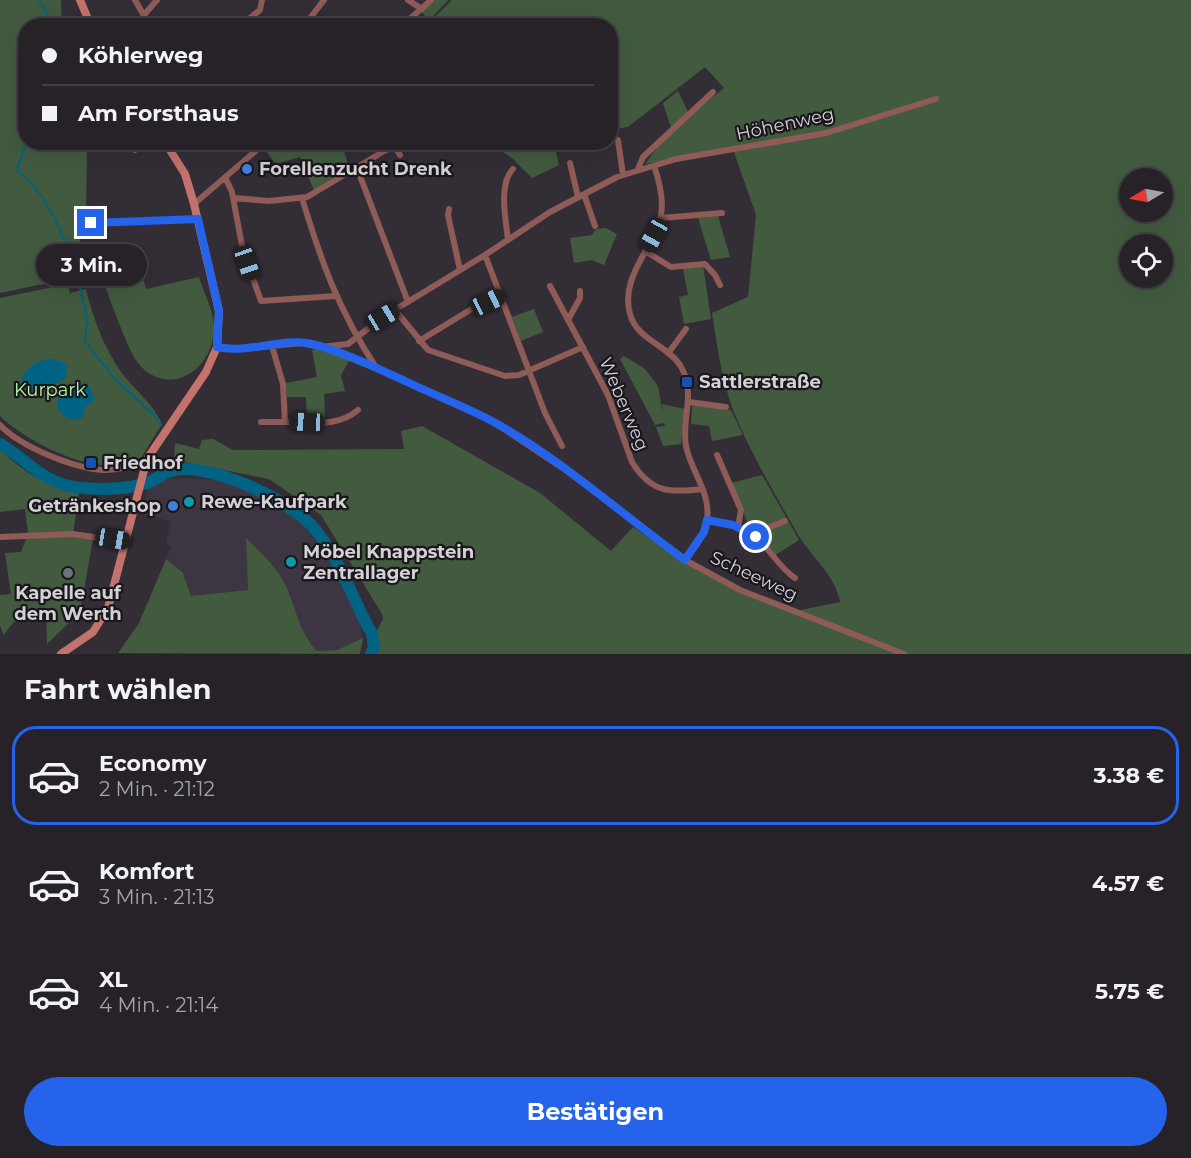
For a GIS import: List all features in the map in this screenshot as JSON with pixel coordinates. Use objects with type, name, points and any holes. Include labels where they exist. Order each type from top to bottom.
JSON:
[{"type":"street","points":[[80,0],[88,18]]},
{"type":"street","points":[[135,0],[146,18]]},
{"type":"street","points":[[144,15],[157,0]]},
{"type":"street","points":[[250,18],[260,10],[262,0]]},
{"type":"street","points":[[310,18],[324,0]]},
{"type":"street","points":[[408,0],[422,9]]},
{"type":"street","points":[[411,18],[430,0]]},
{"type":"street","points":[[638,169],[643,157],[713,93]]},
{"type":"street","name":"Höhenweg","points":[[217,347],[242,349],[301,343],[321,347],[345,345],[395,310],[581,195],[623,175],[676,159],[826,133],[936,99]]},
{"type":"street","points":[[618,140],[623,175]]},
{"type":"street","points":[[61,654],[83,641],[100,624],[115,591],[144,468],[161,435],[206,372],[217,347],[219,311],[198,219],[185,174],[170,150]]},
{"type":"street","points":[[194,204],[257,150]]},
{"type":"street","points":[[234,198],[260,201],[302,198],[312,195],[390,150]]},
{"type":"street","points":[[396,150],[399,155]]},
{"type":"street","points":[[570,163],[595,226]]},
{"type":"street","points":[[654,166],[662,193],[661,218],[631,282],[630,316],[644,336],[669,352],[685,376],[689,402],[686,445],[707,502],[704,532],[685,560]]},
{"type":"street","points":[[357,168],[408,302]]},
{"type":"street","points":[[508,240],[505,199],[508,175],[513,169]]},
{"type":"street","points":[[226,179],[234,198],[243,251],[261,301],[336,296]]},
{"type":"street","points":[[302,198],[336,296],[356,338],[378,369]]},
{"type":"street","points":[[449,209],[448,215],[460,270]]},
{"type":"street","points":[[661,218],[722,213]]},
{"type":"street","points":[[87,223],[198,219]]},
{"type":"street","points":[[645,251],[671,267],[705,264],[720,285]]},
{"type":"street","points":[[485,255],[529,370],[562,446]]},
{"type":"street","name":"Weberweg","points":[[550,286],[608,395],[632,462],[638,471],[650,483],[668,491],[703,489]]},
{"type":"street","points":[[568,320],[580,298],[580,291]]},
{"type":"street","points":[[395,310],[419,341],[470,310],[501,296]]},
{"type":"street","points":[[669,352],[686,329]]},
{"type":"street","name":"Weberweg","points":[[419,341],[433,353],[506,376],[516,376],[583,347]]},
{"type":"street","points":[[272,346],[283,384],[285,422]]},
{"type":"street","name":"Scheeweg","points":[[321,347],[378,369],[504,429],[570,472],[685,560],[740,590],[867,637],[904,654]]},
{"type":"street","points":[[689,402],[726,407]]},
{"type":"street","points":[[261,422],[337,423],[348,419],[358,410]]},
{"type":"street","points":[[0,425],[26,443],[86,467],[106,470],[144,468]]},
{"type":"street","points":[[717,455],[741,510],[738,527]]},
{"type":"street","points":[[707,520],[738,527],[753,534],[778,565],[795,578]]},
{"type":"street","points":[[753,534],[784,521]]},
{"type":"street","points":[[0,537],[73,534],[127,542]]},
{"type":"shaded area","points":[[177,478],[238,481],[266,495],[297,518],[316,541],[334,569],[358,615],[363,638],[337,650],[317,651],[306,640],[285,585],[246,539],[248,590],[191,596],[183,573],[166,559],[171,547],[166,543],[171,521],[141,514],[149,482]]},
{"type":"green space","points":[[0,0],[61,0],[62,18],[18,18],[18,150],[87,150],[86,210],[77,221],[85,275],[0,293]]},
{"type":"green space","points":[[430,0],[448,0],[432,18],[427,18],[421,11]]},
{"type":"green space","points":[[452,0],[1191,0],[1191,654],[365,654],[383,619],[382,614],[321,515],[269,479],[174,460],[175,443],[199,449],[202,440],[213,439],[233,450],[404,449],[401,431],[422,426],[540,493],[611,551],[633,527],[683,562],[796,611],[840,602],[828,574],[797,533],[754,455],[732,407],[722,372],[712,313],[748,297],[756,215],[734,152],[645,164],[668,133],[724,88],[705,67],[628,127],[618,128],[618,18],[434,18]]},
{"type":"green space","points":[[678,91],[688,112],[671,128],[663,103]]},
{"type":"green space","points":[[265,150],[344,150],[349,168],[314,190],[300,157],[276,164]]},
{"type":"green space","points":[[500,150],[556,150],[559,165],[532,178],[512,158]]},
{"type":"green space","points":[[718,216],[730,257],[711,260],[698,218]]},
{"type":"green space","points":[[606,228],[617,234],[604,265],[592,260],[574,263],[570,238],[592,235],[596,229]]},
{"type":"green space","points":[[703,265],[711,319],[684,324],[679,297],[688,295],[683,269]]},
{"type":"green space","points":[[139,266],[146,289],[199,277],[211,310],[214,330],[205,358],[186,376],[161,379],[149,373],[138,363],[123,333],[100,273]]},
{"type":"green space","name":"Kurpark","points":[[68,284],[70,293],[86,289],[109,353],[121,372],[154,410],[162,424],[141,458],[109,465],[77,460],[21,433],[0,416],[0,298]]},
{"type":"green space","points":[[534,309],[543,332],[521,341],[512,317]]},
{"type":"green space","points":[[318,348],[349,361],[341,375],[345,391],[324,394],[325,419],[307,420],[306,397],[287,397],[286,383],[317,377],[312,350]]},
{"type":"green space","points":[[624,356],[645,369],[658,386],[663,415],[662,404],[685,409],[681,444],[663,446],[656,427],[665,426],[664,423],[655,425],[620,359]]},
{"type":"green space","points":[[692,405],[731,410],[743,435],[712,441],[709,426],[691,424]]},
{"type":"green space","points":[[0,450],[36,478],[79,493],[73,534],[93,539],[80,612],[47,644],[46,613],[26,614],[17,620],[4,635],[0,626],[0,595],[11,594],[5,553],[21,552],[28,534],[25,509],[0,512]]},
{"type":"green space","points":[[762,475],[799,540],[774,556],[760,536],[761,527],[750,528],[731,483]]},
{"type":"green space","points":[[246,538],[281,577],[302,628],[317,651],[337,650],[363,638],[360,654],[118,653],[139,623],[166,559],[183,573],[191,596],[248,590]]},
{"type":"water","points":[[54,359],[67,364],[66,379],[52,385],[46,382],[36,389],[25,387],[21,377],[28,369],[39,362]]},
{"type":"water","points":[[89,386],[95,400],[86,406],[83,417],[75,420],[65,417],[57,407],[58,395],[75,387]]},
{"type":"waterway","points":[[39,0],[49,18]]},
{"type":"waterway","points":[[24,150],[17,171],[43,198],[63,236],[77,277],[86,314],[85,341],[114,378],[155,416],[161,425]]},
{"type":"waterway","points":[[0,444],[43,475],[74,487],[102,489],[129,487],[147,483],[171,471],[186,469],[205,471],[225,477],[267,494],[301,516],[312,526],[330,550],[372,634],[374,647],[371,654]]},
{"type":"waterway","points":[[169,464],[172,470]]},
{"type":"place","name":"Forellenzucht Drenk","points":[[247,169]]},
{"type":"place","name":"Sattlerstraße","points":[[687,382]]},
{"type":"place","name":"Friedhof","points":[[91,463]]},
{"type":"place","name":"Rewe-Kaufpark","points":[[189,502]]},
{"type":"place","name":"Getränkeshop","points":[[173,506]]},
{"type":"place","name":"Möbel Knappstein Zentrallager","points":[[291,562]]},
{"type":"place","name":"Kapelle auf dem Werth","points":[[68,573]]},
{"type":"route","points":[[91,223],[198,219],[219,311],[220,332],[217,347],[242,349],[311,344],[378,369],[433,394],[492,421],[515,435],[570,472],[636,525],[685,560],[704,532],[707,520],[733,525],[747,530],[756,537]]}]
